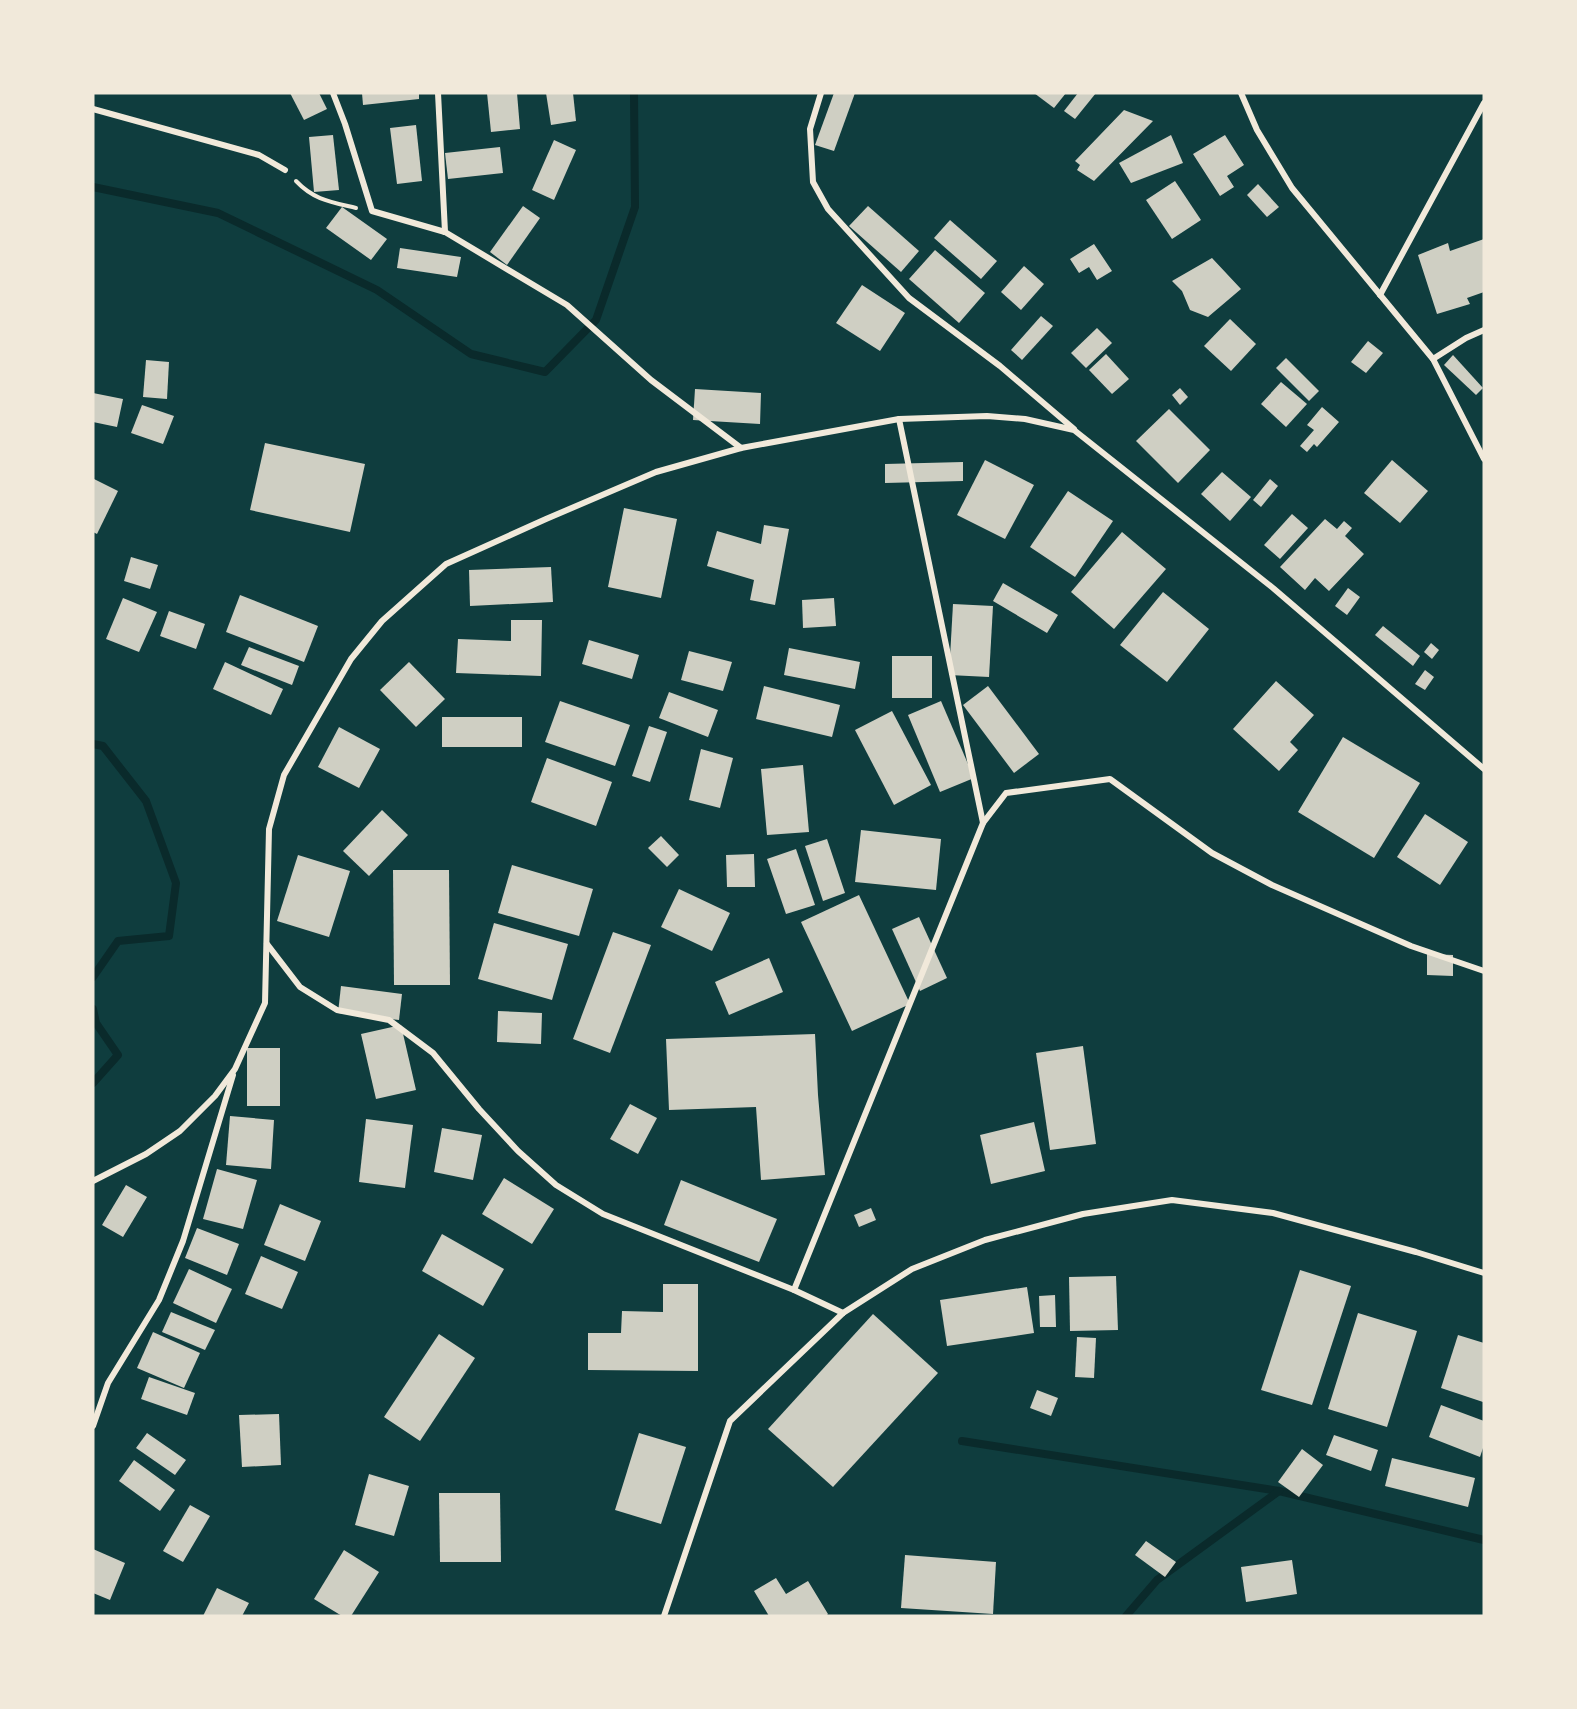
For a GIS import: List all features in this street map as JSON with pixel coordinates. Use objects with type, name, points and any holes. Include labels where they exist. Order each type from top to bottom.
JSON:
[{"type":"street","points":[[333,93],[372,211],[445,232],[567,305],[651,380],[741,448]]},
{"type":"street","points":[[438,93],[445,232]]},
{"type":"street","points":[[821,93],[810,129],[813,182],[828,209],[909,298],[1000,366],[1074,430],[1273,588],[1484,769]]},
{"type":"street","points":[[1241,93],[1257,130],[1292,188],[1432,359],[1484,459]]},
{"type":"street","points":[[1380,295],[1484,103]]},
{"type":"street","points":[[93,109],[258,155],[285,170]]},
{"type":"street","points":[[1432,359],[1484,330]]},
{"type":"street","points":[[93,1426],[108,1383],[159,1300],[183,1240],[235,1069],[265,1003],[269,829],[284,775],[351,659],[382,621],[446,564],[656,472],[741,448],[899,419],[987,416],[1025,419],[1074,430]]},
{"type":"street","points":[[899,419],[983,823]]},
{"type":"street","points":[[794,1290],[983,823],[1006,793],[1110,779],[1212,853],[1272,885],[1411,946],[1484,971]]},
{"type":"street","points":[[266,944],[300,987],[309,993],[337,1010],[389,1020],[433,1053],[479,1109],[518,1151],[556,1185],[603,1214],[794,1290],[843,1313]]},
{"type":"street","points":[[93,1181],[146,1154],[180,1131],[215,1096],[235,1069]]},
{"type":"street","points":[[664,1616],[730,1420],[843,1313],[912,1269],[985,1240],[1083,1214],[1172,1200],[1273,1212],[1484,1273]]},
{"type":"path","points":[[285,170],[308,194],[333,203],[372,211]]},
{"type":"building","points":[[290,93],[319,93],[327,109],[304,120]]},
{"type":"building","points":[[362,93],[419,93],[419,99],[363,105]]},
{"type":"building","points":[[487,93],[517,93],[520,129],[491,132]]},
{"type":"building","points":[[546,93],[573,93],[576,121],[551,125]]},
{"type":"building","points":[[834,93],[855,93],[834,151],[815,145]]},
{"type":"building","points":[[1034,93],[1066,93],[1054,108]]},
{"type":"building","points":[[1078,93],[1096,93],[1075,119],[1064,111]]},
{"type":"building","points":[[1124,110],[1153,121],[1094,181],[1077,170],[1080,165],[1075,161]]},
{"type":"building","points":[[416,125],[422,181],[397,184],[390,128]]},
{"type":"building","points":[[333,135],[339,190],[314,192],[309,137]]},
{"type":"building","points":[[1171,135],[1183,163],[1131,183],[1119,163]]},
{"type":"building","points":[[1225,135],[1244,165],[1227,176],[1234,187],[1220,196],[1193,154]]},
{"type":"building","points":[[554,140],[576,150],[554,200],[532,190]]},
{"type":"building","points":[[500,147],[503,173],[448,179],[445,153]]},
{"type":"building","points":[[1175,181],[1201,220],[1172,239],[1146,200]]},
{"type":"building","points":[[1258,184],[1279,207],[1267,217],[1247,195]]},
{"type":"building","points":[[523,206],[540,218],[507,265],[490,252]]},
{"type":"building","points":[[868,206],[919,251],[901,272],[849,226]]},
{"type":"building","points":[[342,207],[387,239],[371,260],[326,228]]},
{"type":"building","points":[[950,220],[997,261],[981,279],[934,238]]},
{"type":"building","points":[[1484,239],[1484,292],[1467,298],[1470,304],[1437,314],[1418,255],[1448,243],[1450,251]]},
{"type":"building","points":[[1094,244],[1112,271],[1097,280],[1089,267],[1079,273],[1070,259]]},
{"type":"building","points":[[400,248],[461,257],[457,277],[397,268]]},
{"type":"building","points":[[935,250],[985,293],[959,323],[909,279]]},
{"type":"building","points":[[1212,258],[1241,289],[1208,317],[1190,310],[1182,291],[1172,281]]},
{"type":"building","points":[[1024,266],[1044,284],[1021,310],[1001,292]]},
{"type":"building","points":[[862,285],[905,313],[880,351],[836,323]]},
{"type":"building","points":[[1041,316],[1053,326],[1022,360],[1011,350]]},
{"type":"building","points":[[1230,319],[1256,344],[1231,371],[1204,346]]},
{"type":"building","points":[[1097,328],[1112,343],[1086,368],[1071,353]]},
{"type":"building","points":[[1368,341],[1383,353],[1366,373],[1351,362]]},
{"type":"building","points":[[1106,354],[1129,379],[1112,394],[1089,370]]},
{"type":"building","points":[[1453,355],[1483,388],[1476,395],[1444,365]]},
{"type":"building","points":[[1286,358],[1319,391],[1309,401],[1276,368]]},
{"type":"building","points":[[146,360],[169,362],[167,399],[143,397]]},
{"type":"building","points":[[1281,382],[1307,404],[1286,427],[1261,404]]},
{"type":"building","points":[[1180,388],[1188,397],[1180,405],[1172,395]]},
{"type":"building","points":[[695,389],[761,393],[760,424],[693,420]]},
{"type":"building","points":[[93,393],[123,399],[117,427],[93,422]]},
{"type":"building","points":[[142,405],[174,416],[163,444],[131,433]]},
{"type":"building","points":[[1322,407],[1339,422],[1317,447],[1314,444],[1307,452],[1300,446],[1314,430],[1307,425]]},
{"type":"building","points":[[1169,409],[1210,450],[1178,483],[1136,441]]},
{"type":"building","points":[[265,443],[365,464],[350,532],[250,510]]},
{"type":"building","points":[[985,460],[1034,485],[1005,539],[957,515]]},
{"type":"building","points":[[1392,460],[1428,491],[1400,523],[1364,493]]},
{"type":"building","points":[[963,462],[963,481],[885,483],[885,464]]},
{"type":"building","points":[[1222,472],[1251,497],[1230,521],[1201,494]]},
{"type":"building","points":[[94,479],[118,491],[97,534],[93,532]]},
{"type":"building","points":[[1270,479],[1278,486],[1261,507],[1253,500]]},
{"type":"building","points":[[1068,491],[1113,521],[1075,577],[1030,547]]},
{"type":"building","points":[[624,508],[677,519],[661,598],[608,587]]},
{"type":"building","points":[[1292,514],[1308,528],[1280,559],[1264,545]]},
{"type":"building","points":[[1325,519],[1337,529],[1344,521],[1352,528],[1345,536],[1364,554],[1329,591],[1315,578],[1305,590],[1280,567]]},
{"type":"building","points":[[764,525],[789,529],[775,605],[750,600],[754,580],[707,566],[717,531],[761,544]]},
{"type":"building","points":[[1122,532],[1166,569],[1114,629],[1071,592]]},
{"type":"building","points":[[131,557],[158,565],[150,589],[124,581]]},
{"type":"building","points":[[551,567],[553,602],[470,606],[469,570]]},
{"type":"building","points":[[1003,583],[1058,615],[1047,633],[993,601]]},
{"type":"building","points":[[1348,588],[1360,597],[1347,615],[1335,606]]},
{"type":"building","points":[[1163,592],[1209,629],[1167,682],[1120,645]]},
{"type":"building","points":[[240,595],[318,626],[304,662],[226,632]]},
{"type":"building","points":[[123,598],[157,612],[139,652],[106,639]]},
{"type":"building","points":[[834,598],[836,626],[803,628],[802,600]]},
{"type":"building","points":[[953,604],[993,606],[989,677],[949,675]]},
{"type":"building","points":[[169,611],[205,624],[196,649],[160,636]]},
{"type":"building","points":[[511,620],[542,620],[541,676],[456,673],[458,639],[511,641]]},
{"type":"building","points":[[1383,626],[1420,656],[1413,666],[1375,635]]},
{"type":"building","points":[[589,640],[639,655],[632,679],[582,664]]},
{"type":"building","points":[[1431,643],[1439,650],[1432,659],[1424,652]]},
{"type":"building","points":[[249,647],[299,666],[292,685],[241,665]]},
{"type":"building","points":[[789,648],[860,662],[855,689],[784,675]]},
{"type":"building","points":[[689,651],[732,662],[723,691],[681,680]]},
{"type":"building","points":[[892,656],[932,656],[932,698],[892,698]]},
{"type":"building","points":[[225,662],[283,689],[271,715],[213,689]]},
{"type":"building","points":[[409,662],[445,699],[416,727],[380,690]]},
{"type":"building","points":[[1425,670],[1434,677],[1425,690],[1415,684]]},
{"type":"building","points":[[1276,681],[1314,715],[1290,742],[1298,750],[1279,771],[1233,729]]},
{"type":"building","points":[[764,686],[840,705],[832,737],[756,719]]},
{"type":"building","points":[[988,686],[1039,754],[1014,773],[963,705]]},
{"type":"building","points":[[669,692],[718,710],[708,737],[659,718]]},
{"type":"building","points":[[560,701],[630,725],[615,766],[545,742]]},
{"type":"building","points":[[941,701],[974,778],[940,792],[908,715]]},
{"type":"building","points":[[892,711],[931,785],[894,805],[855,730]]},
{"type":"building","points":[[442,717],[522,717],[522,747],[442,747]]},
{"type":"building","points":[[649,726],[667,732],[650,782],[632,776]]},
{"type":"building","points":[[339,727],[380,749],[359,788],[318,767]]},
{"type":"building","points":[[1343,737],[1420,783],[1374,858],[1298,812]]},
{"type":"building","points":[[701,749],[733,758],[720,808],[689,800]]},
{"type":"building","points":[[547,758],[612,782],[596,826],[531,802]]},
{"type":"building","points":[[803,765],[809,832],[767,835],[761,769]]},
{"type":"building","points":[[382,810],[408,835],[369,876],[343,851]]},
{"type":"building","points":[[1425,814],[1468,842],[1440,885],[1397,857]]},
{"type":"building","points":[[861,830],[941,839],[936,890],[855,882]]},
{"type":"building","points":[[661,836],[679,855],[667,867],[648,848]]},
{"type":"building","points":[[827,839],[845,893],[823,901],[805,846]]},
{"type":"building","points":[[796,849],[815,905],[786,914],[767,859]]},
{"type":"building","points":[[754,854],[755,887],[727,887],[726,855]]},
{"type":"building","points":[[298,855],[350,871],[329,937],[277,921]]},
{"type":"building","points":[[512,865],[593,889],[579,936],[498,913]]},
{"type":"building","points":[[393,870],[449,870],[450,985],[394,985]]},
{"type":"building","points":[[679,889],[730,913],[712,951],[661,927]]},
{"type":"building","points":[[859,895],[910,1004],[852,1031],[801,922]]},
{"type":"building","points":[[919,917],[947,978],[920,991],[892,929]]},
{"type":"building","points":[[494,923],[568,944],[552,1000],[478,979]]},
{"type":"building","points":[[613,932],[651,945],[610,1053],[573,1039]]},
{"type":"building","points":[[1427,954],[1453,955],[1453,976],[1427,975]]},
{"type":"building","points":[[769,958],[783,992],[729,1015],[715,982]]},
{"type":"building","points":[[341,986],[402,994],[399,1020],[338,1013]]},
{"type":"building","points":[[498,1011],[542,1013],[541,1044],[497,1042]]},
{"type":"building","points":[[401,1025],[416,1090],[376,1099],[361,1034]]},
{"type":"building","points":[[815,1034],[825,1175],[761,1180],[756,1107],[669,1110],[666,1039]]},
{"type":"building","points":[[1083,1046],[1096,1144],[1050,1150],[1036,1053]]},
{"type":"building","points":[[247,1048],[280,1048],[280,1106],[247,1106]]},
{"type":"building","points":[[630,1104],[657,1118],[638,1154],[610,1139]]},
{"type":"building","points":[[230,1116],[274,1120],[271,1169],[226,1165]]},
{"type":"building","points":[[366,1119],[413,1125],[405,1188],[359,1182]]},
{"type":"building","points":[[1034,1122],[1045,1171],[991,1184],[980,1135]]},
{"type":"building","points":[[442,1128],[482,1135],[473,1180],[434,1172]]},
{"type":"building","points":[[217,1169],[257,1180],[243,1229],[203,1219]]},
{"type":"building","points":[[504,1178],[554,1209],[532,1244],[482,1214]]},
{"type":"building","points":[[681,1180],[777,1219],[759,1262],[664,1225]]},
{"type":"building","points":[[126,1185],[147,1197],[123,1237],[102,1225]]},
{"type":"building","points":[[280,1204],[321,1221],[305,1261],[264,1245]]},
{"type":"building","points":[[871,1208],[876,1220],[859,1227],[854,1215]]},
{"type":"building","points":[[197,1228],[239,1244],[227,1275],[185,1258]]},
{"type":"building","points":[[442,1234],[504,1269],[483,1306],[422,1271]]},
{"type":"building","points":[[261,1256],[298,1272],[282,1309],[245,1294]]},
{"type":"building","points":[[189,1269],[232,1289],[216,1323],[173,1303]]},
{"type":"building","points":[[1300,1270],[1351,1286],[1312,1405],[1261,1390]]},
{"type":"building","points":[[1116,1276],[1118,1330],[1070,1331],[1069,1277]]},
{"type":"building","points":[[663,1284],[698,1284],[698,1371],[588,1370],[588,1333],[621,1333],[622,1311],[663,1312]]},
{"type":"building","points":[[1027,1287],[1034,1333],[947,1346],[940,1300]]},
{"type":"building","points":[[1055,1295],[1056,1327],[1040,1327],[1039,1296]]},
{"type":"building","points":[[171,1312],[215,1330],[205,1350],[162,1332]]},
{"type":"building","points":[[1358,1313],[1417,1331],[1387,1427],[1328,1409]]},
{"type":"building","points":[[873,1314],[938,1373],[833,1487],[768,1429]]},
{"type":"building","points":[[153,1332],[200,1353],[184,1388],[137,1368]]},
{"type":"building","points":[[439,1334],[475,1358],[420,1441],[384,1417]]},
{"type":"building","points":[[1458,1335],[1484,1343],[1483,1402],[1441,1388]]},
{"type":"building","points":[[1077,1337],[1096,1338],[1094,1378],[1075,1377]]},
{"type":"building","points":[[149,1377],[195,1393],[187,1415],[141,1399]]},
{"type":"building","points":[[1037,1390],[1058,1398],[1051,1416],[1030,1408]]},
{"type":"building","points":[[1441,1405],[1484,1421],[1484,1445],[1480,1457],[1429,1437]]},
{"type":"building","points":[[279,1414],[281,1465],[242,1467],[239,1415]]},
{"type":"building","points":[[147,1433],[186,1460],[175,1475],[136,1448]]},
{"type":"building","points":[[639,1433],[686,1447],[661,1524],[615,1510]]},
{"type":"building","points":[[1334,1435],[1378,1450],[1371,1471],[1326,1455]]},
{"type":"building","points":[[1302,1449],[1323,1465],[1299,1497],[1278,1482]]},
{"type":"building","points":[[1392,1458],[1475,1478],[1468,1507],[1385,1486]]},
{"type":"building","points":[[134,1460],[175,1490],[160,1511],[119,1481]]},
{"type":"building","points":[[369,1474],[409,1486],[394,1536],[355,1525]]},
{"type":"building","points":[[439,1493],[500,1493],[501,1562],[440,1562]]},
{"type":"building","points":[[190,1505],[210,1516],[183,1562],[163,1551]]},
{"type":"building","points":[[1146,1541],[1176,1562],[1165,1577],[1135,1555]]},
{"type":"building","points":[[93,1549],[125,1563],[110,1600],[93,1593]]},
{"type":"building","points":[[344,1550],[379,1572],[351,1616],[342,1616],[314,1599]]},
{"type":"building","points":[[905,1555],[996,1562],[993,1614],[901,1608]]},
{"type":"building","points":[[1292,1560],[1297,1594],[1246,1602],[1241,1567]]},
{"type":"building","points":[[776,1578],[786,1594],[808,1581],[828,1614],[826,1616],[769,1616],[754,1591]]},
{"type":"building","points":[[217,1588],[249,1603],[242,1616],[203,1616]]},
{"type":"waterway","points":[[93,187],[218,213],[377,290],[471,354],[545,372],[596,320],[635,207],[634,93]]},
{"type":"waterway","points":[[93,744],[103,746],[146,801],[176,883],[169,936],[118,941],[93,977]]},
{"type":"waterway","points":[[93,1009],[96,1023],[118,1055],[93,1083]]},
{"type":"waterway","points":[[962,1441],[1279,1491],[1484,1540]]},
{"type":"waterway","points":[[1126,1616],[1157,1580],[1279,1491]]}]
